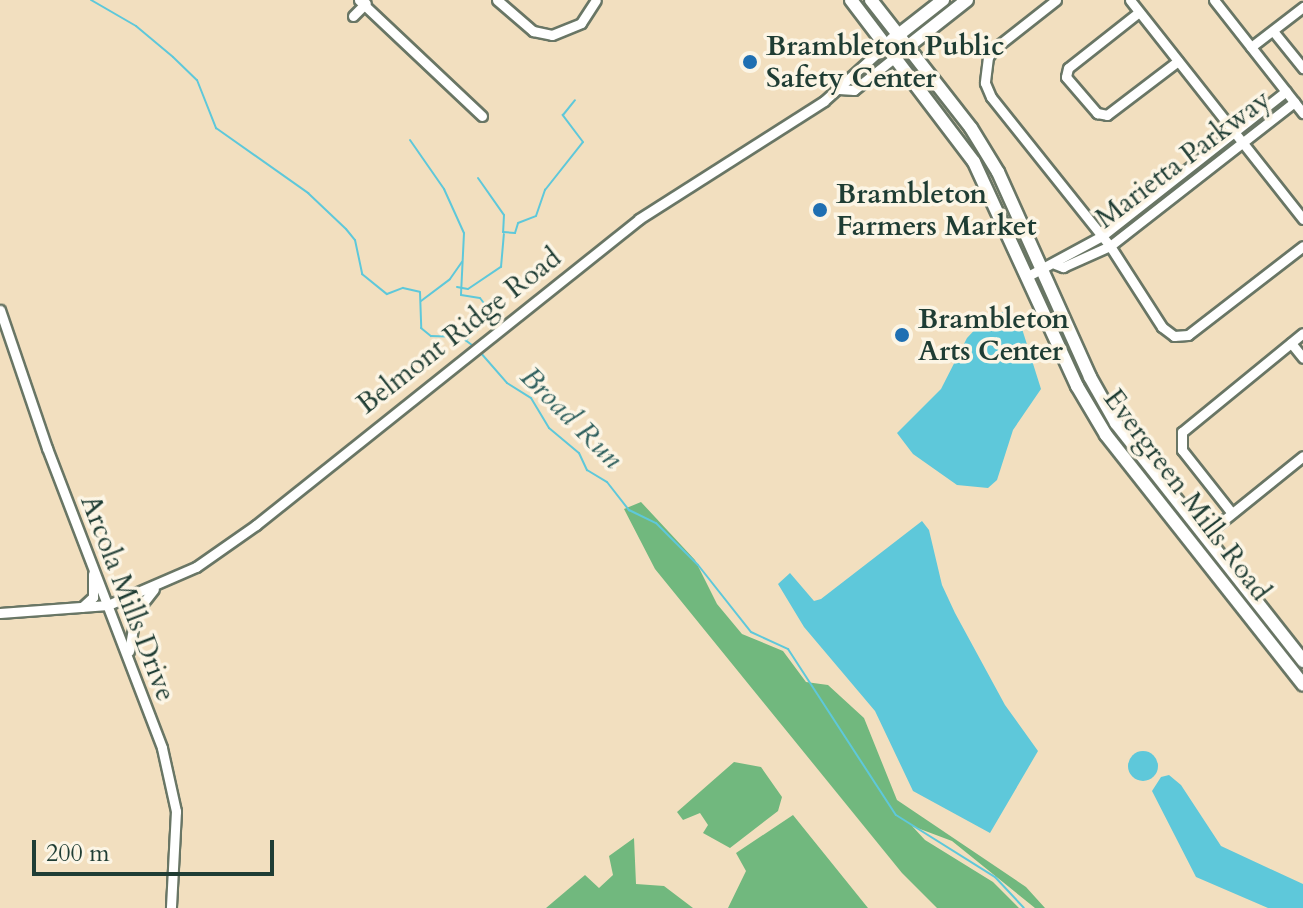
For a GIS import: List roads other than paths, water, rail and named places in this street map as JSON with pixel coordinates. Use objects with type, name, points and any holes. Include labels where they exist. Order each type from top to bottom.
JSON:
[{"type":"main road","name":"Evergreen Mills Road","points":[[851,0],[968,151],[1077,386],[1106,435],[1303,684]]},
{"type":"main road","name":"Evergreen Mills Road","points":[[871,0],[988,155],[1101,398],[1303,661]]},
{"type":"main road","name":"Belmont Ridge Road","points":[[886,45],[943,0]]},
{"type":"main road","name":"Belmont Ridge Road","points":[[895,57],[967,0]]},
{"type":"street","points":[[497,0],[533,31],[552,35],[581,23],[596,0]]},
{"type":"street","points":[[1056,0],[995,48],[988,57],[985,83],[991,97],[1110,246],[1147,309],[1168,333],[1182,337],[1303,246]]},
{"type":"street","points":[[1130,0],[1303,219]]},
{"type":"street","points":[[1214,0],[1303,113]]},
{"type":"street","points":[[353,16],[363,2],[482,116]]},
{"type":"street","points":[[1251,47],[1303,7]]},
{"type":"street","points":[[1139,12],[1068,68],[1066,77],[1097,113],[1107,115],[1178,61]]},
{"type":"street","points":[[1273,31],[1303,68]]},
{"type":"street","name":"Belmont Ridge Road","points":[[839,89],[843,78],[886,45]]},
{"type":"street","name":"Belmont Ridge Road","points":[[0,613],[108,605],[155,588],[233,542],[648,212],[839,89],[854,90],[895,57]]},
{"type":"street","name":"Marietta Parkway","points":[[1028,276],[1102,236],[1286,91]]},
{"type":"street","name":"Marietta Parkway","points":[[1055,264],[1063,267],[1110,246],[1294,102]]},
{"type":"street","name":"Arcola Mills Drive","points":[[0,310],[129,658],[173,788],[178,843],[171,908]]},
{"type":"street","points":[[1231,512],[1182,450],[1182,432],[1303,333]]},
{"type":"street","points":[[1291,343],[1303,358]]},
{"type":"street","points":[[1204,536],[1303,456]]},
{"type":"street","points":[[78,609],[93,597],[93,567]]},
{"type":"street","points":[[129,658],[132,623],[155,588]]},
{"type":"water","points":[[1002,312],[1018,316],[1041,389],[1013,430],[997,480],[988,488],[957,485],[913,454],[897,433],[941,389],[967,338],[984,320]]},
{"type":"water","points":[[922,521],[929,530],[942,585],[955,613],[1005,705],[1038,751],[990,833],[913,791],[875,711],[804,627],[778,584],[790,573],[814,601],[821,599]]},
{"type":"water","points":[[1143,751],[1154,755],[1158,766],[1154,777],[1143,781],[1132,777],[1128,766],[1132,755]]},
{"type":"water","points":[[1169,775],[1181,785],[1221,846],[1303,884],[1303,908],[1268,908],[1196,877],[1152,791],[1161,777]]},
{"type":"waterway","name":"Broad Run","points":[[91,0],[136,26],[173,57],[197,80],[216,128],[308,193],[346,229],[355,240],[362,274],[387,294],[403,288],[420,292],[421,328],[431,336],[461,337],[472,345]]},
{"type":"waterway","points":[[478,178],[504,215],[503,232],[515,233],[518,223],[536,216],[545,190],[583,142],[563,115],[575,100]]},
{"type":"waterway","points":[[410,140],[444,189],[464,233],[461,295],[480,298],[493,315],[466,340]]},
{"type":"waterway","points":[[457,287],[468,289],[501,267],[504,234]]},
{"type":"waterway","points":[[421,301],[450,279],[462,262]]},
{"type":"waterway","name":"Broad Run","points":[[480,352],[507,383],[531,398],[549,428],[579,453],[587,470],[607,482],[629,510],[656,523],[698,565],[751,632],[788,649],[896,815],[995,877],[1024,908]]},
{"type":"place","name":"Brambleton Public Safety Center","points":[[750,62]]},
{"type":"place","name":"Brambleton Farmers Market","points":[[820,210]]},
{"type":"place","name":"Brambleton Arts Center","points":[[902,335]]}]
